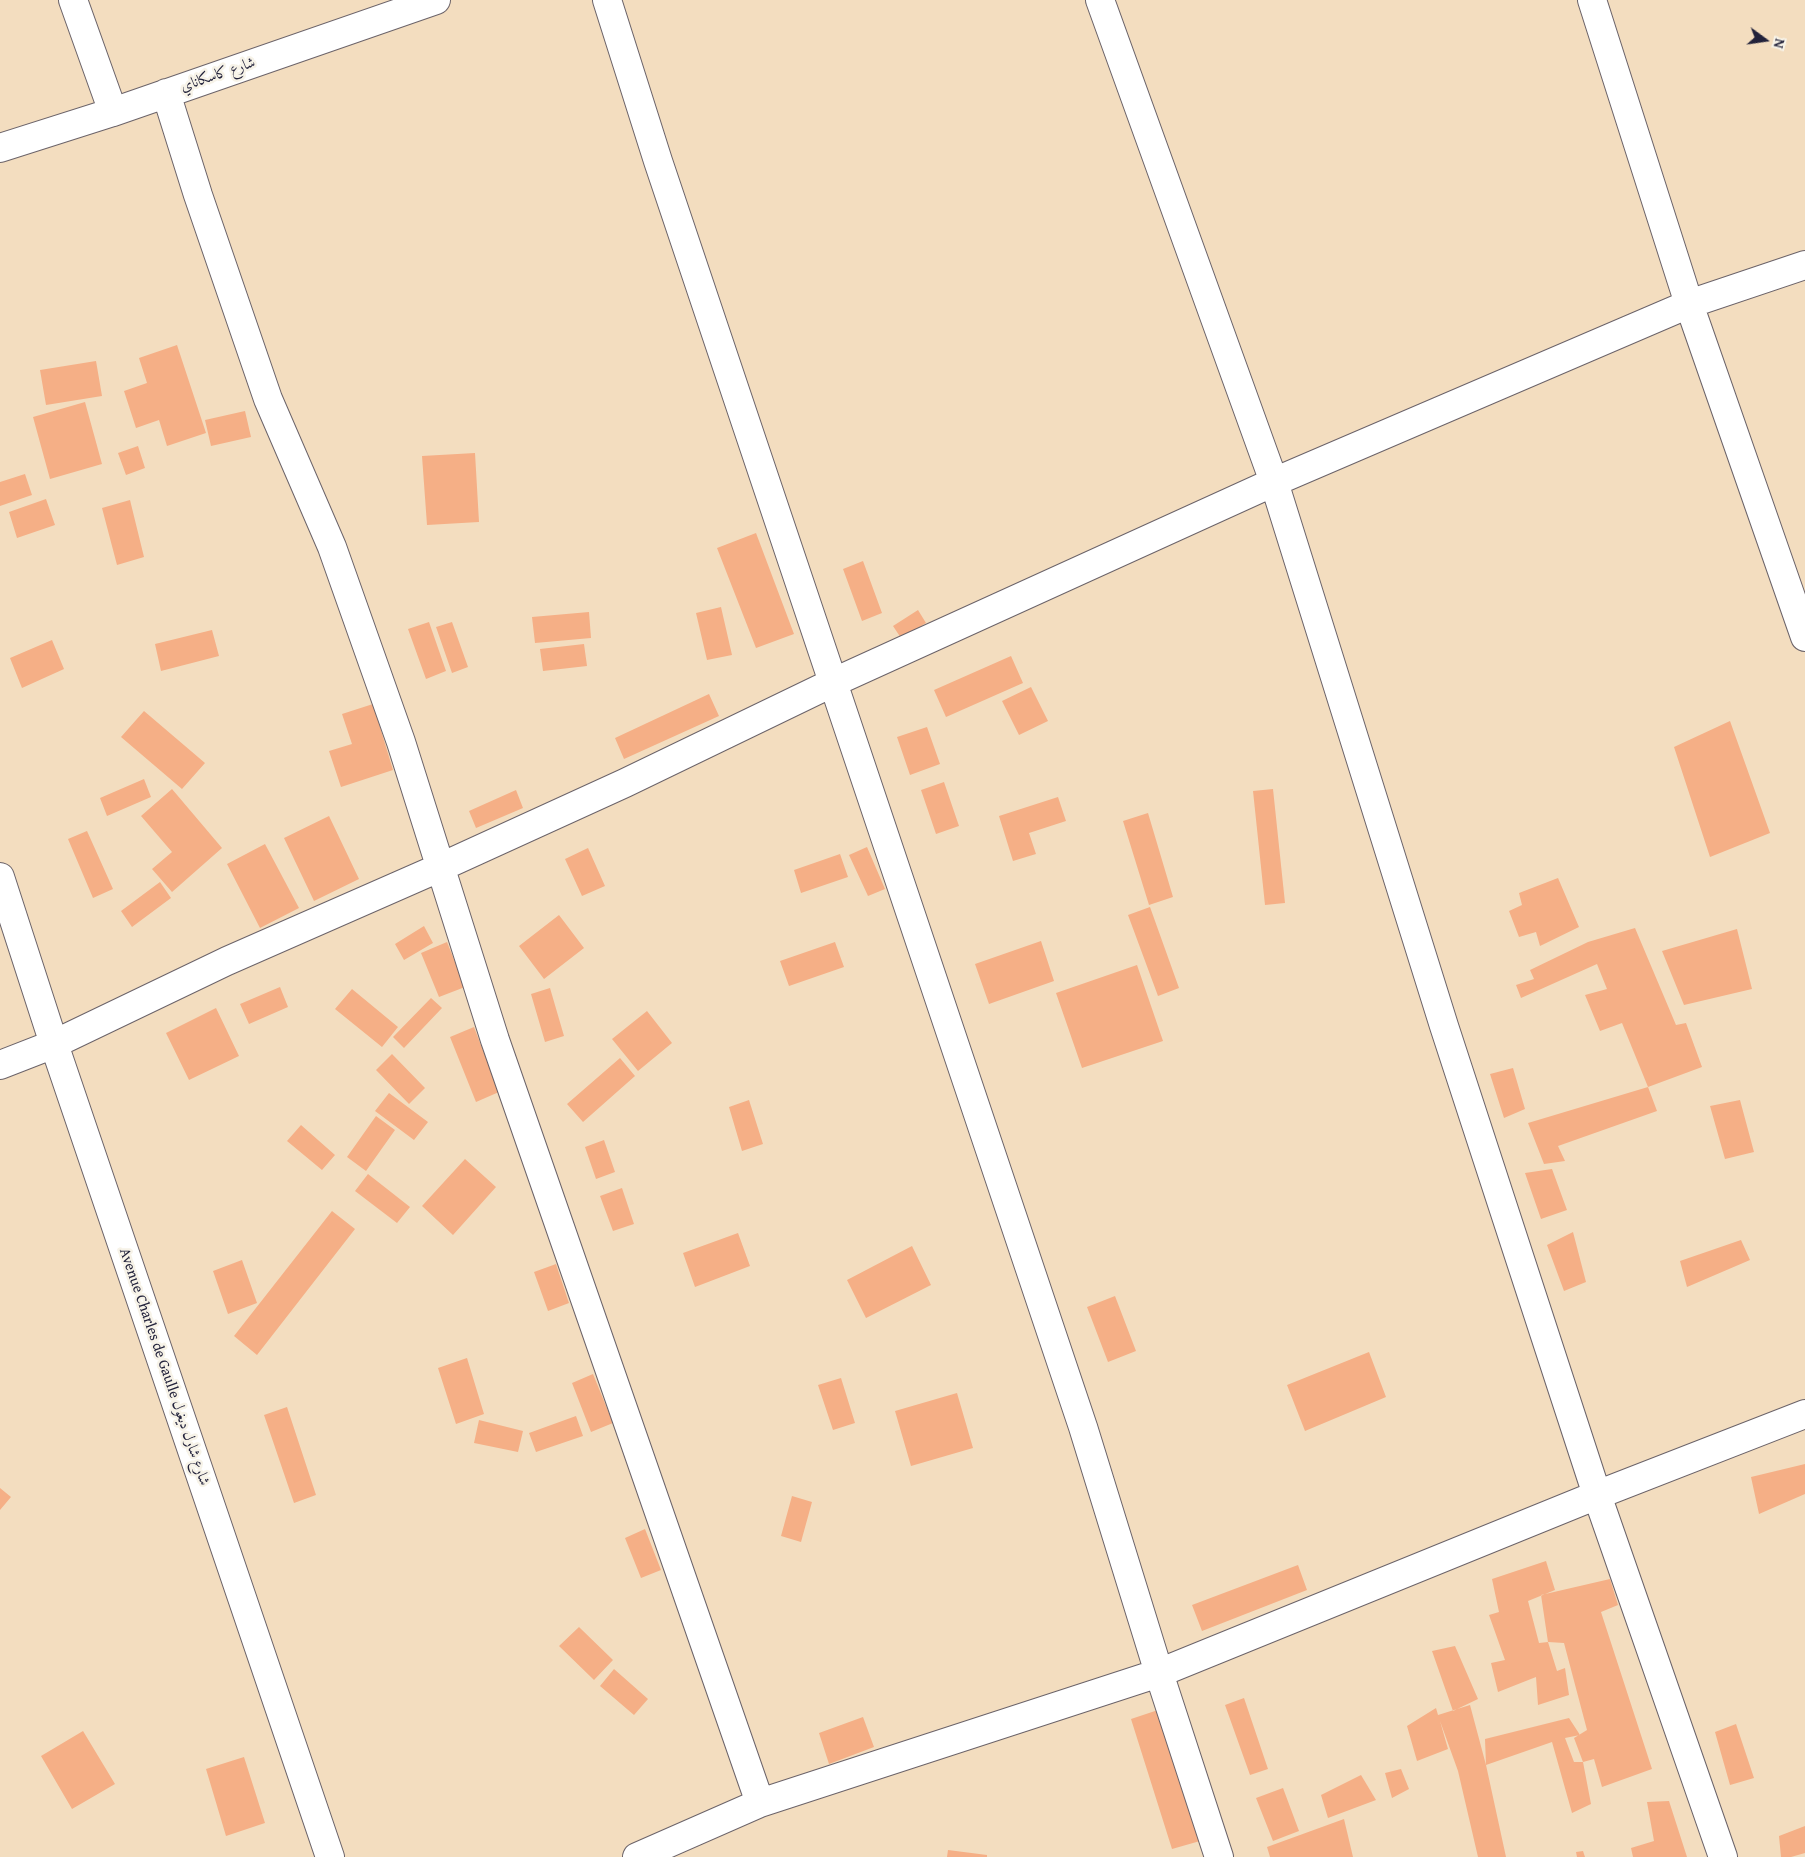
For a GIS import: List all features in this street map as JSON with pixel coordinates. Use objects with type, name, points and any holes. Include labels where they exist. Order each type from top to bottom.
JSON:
[{"type":"street","points":[[72,0],[113,112]]},
{"type":"street","name":"شارع كاسكاناي","points":[[0,148],[113,112],[436,0]]},
{"type":"street","points":[[607,0],[658,161],[832,683],[1083,1427],[1159,1673],[1219,1857]]},
{"type":"street","points":[[1100,0],[1274,482],[1444,1026],[1597,1495],[1722,1857]]},
{"type":"street","points":[[1592,0],[1689,304],[1805,637]]},
{"type":"street","points":[[166,93],[198,195],[268,398],[332,547],[401,742],[495,1040],[760,1804]]},
{"type":"street","points":[[0,1065],[54,1044],[227,961],[442,867],[625,783],[832,683],[1274,482],[1689,304],[1805,265]]},
{"type":"street","name":"Avenue Charles de Gaulle شارع شارل ديغول","points":[[0,877],[54,1044],[330,1857]]},
{"type":"street","points":[[637,1857],[760,1804],[1159,1673],[1597,1495],[1805,1414]]},
{"type":"building","points":[[177,345],[206,433],[167,446],[159,420],[136,428],[124,391],[147,383],[139,358]]},
{"type":"building","points":[[96,361],[102,396],[46,405],[40,370]]},
{"type":"building","points":[[85,402],[102,464],[50,479],[33,417]]},
{"type":"building","points":[[245,411],[251,437],[211,446],[205,420]]},
{"type":"building","points":[[138,446],[145,468],[126,475],[118,453]]},
{"type":"building","points":[[475,453],[479,522],[427,525],[422,456]]},
{"type":"building","points":[[25,474],[32,495],[0,506],[0,482]]},
{"type":"building","points":[[46,499],[55,525],[17,538],[9,512]]},
{"type":"building","points":[[130,500],[144,557],[117,565],[102,508]]},
{"type":"building","points":[[756,533],[794,634],[756,648],[717,548]]},
{"type":"building","points":[[863,561],[882,613],[862,621],[843,569]]},
{"type":"building","points":[[721,607],[732,655],[707,660],[696,613]]},
{"type":"building","points":[[918,610],[926,623],[901,638],[893,626]]},
{"type":"building","points":[[589,612],[591,638],[535,643],[532,617]]},
{"type":"building","points":[[429,622],[446,671],[426,679],[408,629]]},
{"type":"building","points":[[452,622],[468,667],[452,673],[436,627]]},
{"type":"building","points":[[212,630],[219,656],[161,671],[155,644]]},
{"type":"building","points":[[52,640],[64,669],[22,688],[10,658]]},
{"type":"building","points":[[584,644],[587,666],[543,671],[540,649]]},
{"type":"building","points":[[1011,656],[1023,683],[946,717],[934,690]]},
{"type":"building","points":[[1031,687],[1048,721],[1019,735],[1002,701]]},
{"type":"building","points":[[709,694],[719,716],[624,759],[615,738]]},
{"type":"building","points":[[373,704],[393,770],[341,787],[329,751],[352,744],[342,714]]},
{"type":"building","points":[[144,711],[205,763],[182,789],[121,737]]},
{"type":"building","points":[[1730,721],[1770,833],[1710,857],[1674,747]]},
{"type":"building","points":[[927,727],[940,764],[910,775],[897,737]]},
{"type":"building","points":[[144,779],[151,797],[107,816],[100,798]]},
{"type":"building","points":[[944,782],[959,826],[936,834],[921,790]]},
{"type":"building","points":[[172,789],[222,848],[172,892],[152,869],[172,852],[141,816]]},
{"type":"building","points":[[1273,789],[1285,903],[1265,905],[1253,791]]},
{"type":"building","points":[[516,790],[523,808],[476,828],[469,811]]},
{"type":"building","points":[[1058,797],[1066,821],[1029,833],[1036,854],[1013,861],[999,816]]},
{"type":"building","points":[[1148,813],[1173,897],[1149,905],[1123,821]]},
{"type":"building","points":[[329,816],[359,879],[314,901],[284,838]]},
{"type":"building","points":[[87,831],[113,889],[93,898],[68,839]]},
{"type":"building","points":[[265,844],[299,908],[260,928],[227,864]]},
{"type":"building","points":[[867,847],[885,889],[868,896],[849,855]]},
{"type":"building","points":[[588,848],[605,886],[582,896],[565,859]]},
{"type":"building","points":[[840,854],[848,877],[801,893],[794,870]]},
{"type":"building","points":[[1558,878],[1579,927],[1540,946],[1536,932],[1519,937],[1509,911],[1522,905],[1519,893]]},
{"type":"building","points":[[160,882],[171,898],[132,927],[121,911]]},
{"type":"building","points":[[1150,907],[1179,988],[1158,996],[1128,915]]},
{"type":"building","points":[[559,915],[584,948],[544,979],[519,946]]},
{"type":"building","points":[[424,926],[433,943],[404,960],[395,944]]},
{"type":"building","points":[[1635,928],[1676,1025],[1686,1023],[1702,1067],[1648,1087],[1622,1023],[1600,1031],[1585,995],[1607,989],[1597,964],[1521,998],[1516,985],[1534,979],[1530,970],[1588,942]]},
{"type":"building","points":[[1737,929],[1752,989],[1684,1005],[1662,951]]},
{"type":"building","points":[[1041,941],[1054,981],[989,1004],[975,964]]},
{"type":"building","points":[[447,942],[465,987],[439,997],[421,953]]},
{"type":"building","points":[[835,942],[844,967],[789,986],[780,961]]},
{"type":"building","points":[[1137,965],[1163,1041],[1082,1068],[1056,993]]},
{"type":"building","points":[[280,987],[288,1007],[249,1024],[240,1004]]},
{"type":"building","points":[[550,988],[564,1036],[545,1042],[531,994]]},
{"type":"building","points":[[352,989],[398,1027],[382,1047],[335,1009]]},
{"type":"building","points":[[431,998],[442,1008],[404,1048],[393,1037]]},
{"type":"building","points":[[216,1008],[239,1056],[189,1080],[166,1033]]},
{"type":"building","points":[[647,1011],[672,1043],[638,1071],[612,1039]]},
{"type":"building","points":[[474,1027],[499,1092],[476,1102],[450,1037]]},
{"type":"building","points":[[392,1054],[425,1088],[409,1104],[376,1070]]},
{"type":"building","points":[[620,1058],[635,1076],[583,1122],[567,1104]]},
{"type":"building","points":[[1513,1068],[1525,1109],[1504,1118],[1490,1074]]},
{"type":"building","points":[[1648,1087],[1657,1111],[1558,1146],[1565,1161],[1544,1164],[1528,1123]]},
{"type":"building","points":[[389,1093],[428,1122],[414,1140],[375,1111]]},
{"type":"building","points":[[749,1100],[763,1144],[742,1151],[729,1107]]},
{"type":"building","points":[[1740,1100],[1754,1152],[1725,1159],[1710,1106]]},
{"type":"building","points":[[376,1116],[395,1130],[366,1171],[347,1157]]},
{"type":"building","points":[[301,1125],[335,1155],[322,1170],[287,1141]]},
{"type":"building","points":[[604,1140],[615,1172],[596,1179],[585,1147]]},
{"type":"building","points":[[465,1159],[496,1187],[453,1235],[422,1206]]},
{"type":"building","points":[[1552,1169],[1567,1210],[1541,1219],[1525,1173]]},
{"type":"building","points":[[368,1174],[410,1207],[397,1223],[355,1191]]},
{"type":"building","points":[[622,1188],[634,1224],[613,1231],[600,1196]]},
{"type":"building","points":[[332,1211],[355,1229],[257,1355],[234,1336]]},
{"type":"building","points":[[1573,1232],[1586,1282],[1564,1291],[1547,1245]]},
{"type":"building","points":[[738,1233],[750,1266],[695,1287],[683,1253]]},
{"type":"building","points":[[1741,1240],[1750,1260],[1687,1287],[1680,1261]]},
{"type":"building","points":[[912,1246],[931,1285],[866,1318],[847,1280]]},
{"type":"building","points":[[242,1260],[257,1303],[228,1314],[213,1271]]},
{"type":"building","points":[[556,1264],[569,1303],[548,1311],[534,1272]]},
{"type":"building","points":[[1115,1296],[1136,1351],[1108,1362],[1087,1307]]},
{"type":"building","points":[[1369,1352],[1386,1397],[1305,1431],[1287,1385]]},
{"type":"building","points":[[467,1358],[484,1414],[456,1424],[438,1368]]},
{"type":"building","points":[[593,1374],[613,1423],[591,1432],[572,1383]]},
{"type":"building","points":[[841,1378],[855,1423],[833,1430],[818,1385]]},
{"type":"building","points":[[957,1393],[973,1448],[911,1466],[895,1411]]},
{"type":"building","points":[[287,1407],[316,1495],[294,1503],[264,1415]]},
{"type":"building","points":[[576,1416],[583,1436],[536,1452],[529,1433]]},
{"type":"building","points":[[479,1420],[523,1431],[518,1452],[474,1443]]},
{"type":"building","points":[[1805,1464],[1805,1494],[1759,1514],[1751,1477]]},
{"type":"building","points":[[0,1488],[11,1497],[0,1510]]},
{"type":"building","points":[[792,1496],[812,1502],[801,1542],[781,1536]]},
{"type":"building","points":[[645,1529],[661,1570],[641,1578],[625,1538]]},
{"type":"building","points":[[1546,1561],[1555,1590],[1528,1601],[1539,1643],[1548,1642],[1557,1671],[1565,1668],[1569,1695],[1538,1705],[1536,1677],[1498,1692],[1491,1663],[1505,1660],[1489,1615],[1499,1612],[1492,1579]]},
{"type":"building","points":[[1298,1565],[1307,1590],[1202,1631],[1192,1605]]},
{"type":"building","points":[[1610,1579],[1618,1605],[1601,1612],[1652,1769],[1602,1787],[1594,1759],[1583,1762],[1574,1738],[1587,1730],[1564,1643],[1548,1642],[1541,1595]]},
{"type":"building","points":[[579,1627],[613,1660],[594,1680],[559,1646]]},
{"type":"building","points":[[1455,1646],[1478,1699],[1453,1711],[1432,1651]]},
{"type":"building","points":[[614,1669],[648,1699],[634,1715],[600,1686]]},
{"type":"building","points":[[1244,1698],[1268,1769],[1250,1775],[1225,1705]]},
{"type":"building","points":[[1470,1705],[1486,1765],[1506,1857],[1478,1857],[1458,1771],[1440,1721],[1448,1749],[1417,1761],[1407,1726],[1436,1708],[1438,1715]]},
{"type":"building","points":[[1158,1710],[1200,1841],[1172,1849],[1131,1719]]},
{"type":"building","points":[[863,1717],[874,1747],[829,1764],[819,1733]]},
{"type":"building","points":[[1569,1718],[1580,1735],[1565,1738],[1574,1762],[1583,1762],[1591,1804],[1572,1813],[1552,1742],[1486,1765],[1485,1739]]},
{"type":"building","points":[[1736,1724],[1754,1778],[1730,1785],[1715,1732]]},
{"type":"building","points":[[83,1731],[115,1784],[72,1809],[41,1756]]},
{"type":"building","points":[[244,1757],[265,1823],[226,1836],[206,1769]]},
{"type":"building","points":[[1401,1769],[1409,1789],[1392,1798],[1385,1773]]},
{"type":"building","points":[[1361,1775],[1376,1800],[1328,1818],[1321,1795]]},
{"type":"building","points":[[1283,1788],[1299,1831],[1273,1841],[1256,1798]]},
{"type":"building","points":[[1669,1801],[1687,1857],[1633,1857],[1631,1848],[1654,1841],[1647,1802]]},
{"type":"building","points":[[1344,1819],[1353,1857],[1270,1857],[1267,1847]]},
{"type":"building","points":[[1805,1826],[1805,1853],[1791,1857],[1781,1857],[1779,1836]]},
{"type":"building","points":[[948,1850],[987,1855],[987,1857],[947,1857]]},
{"type":"building","points":[[1583,1851],[1585,1857],[1577,1857],[1576,1852]]}]
